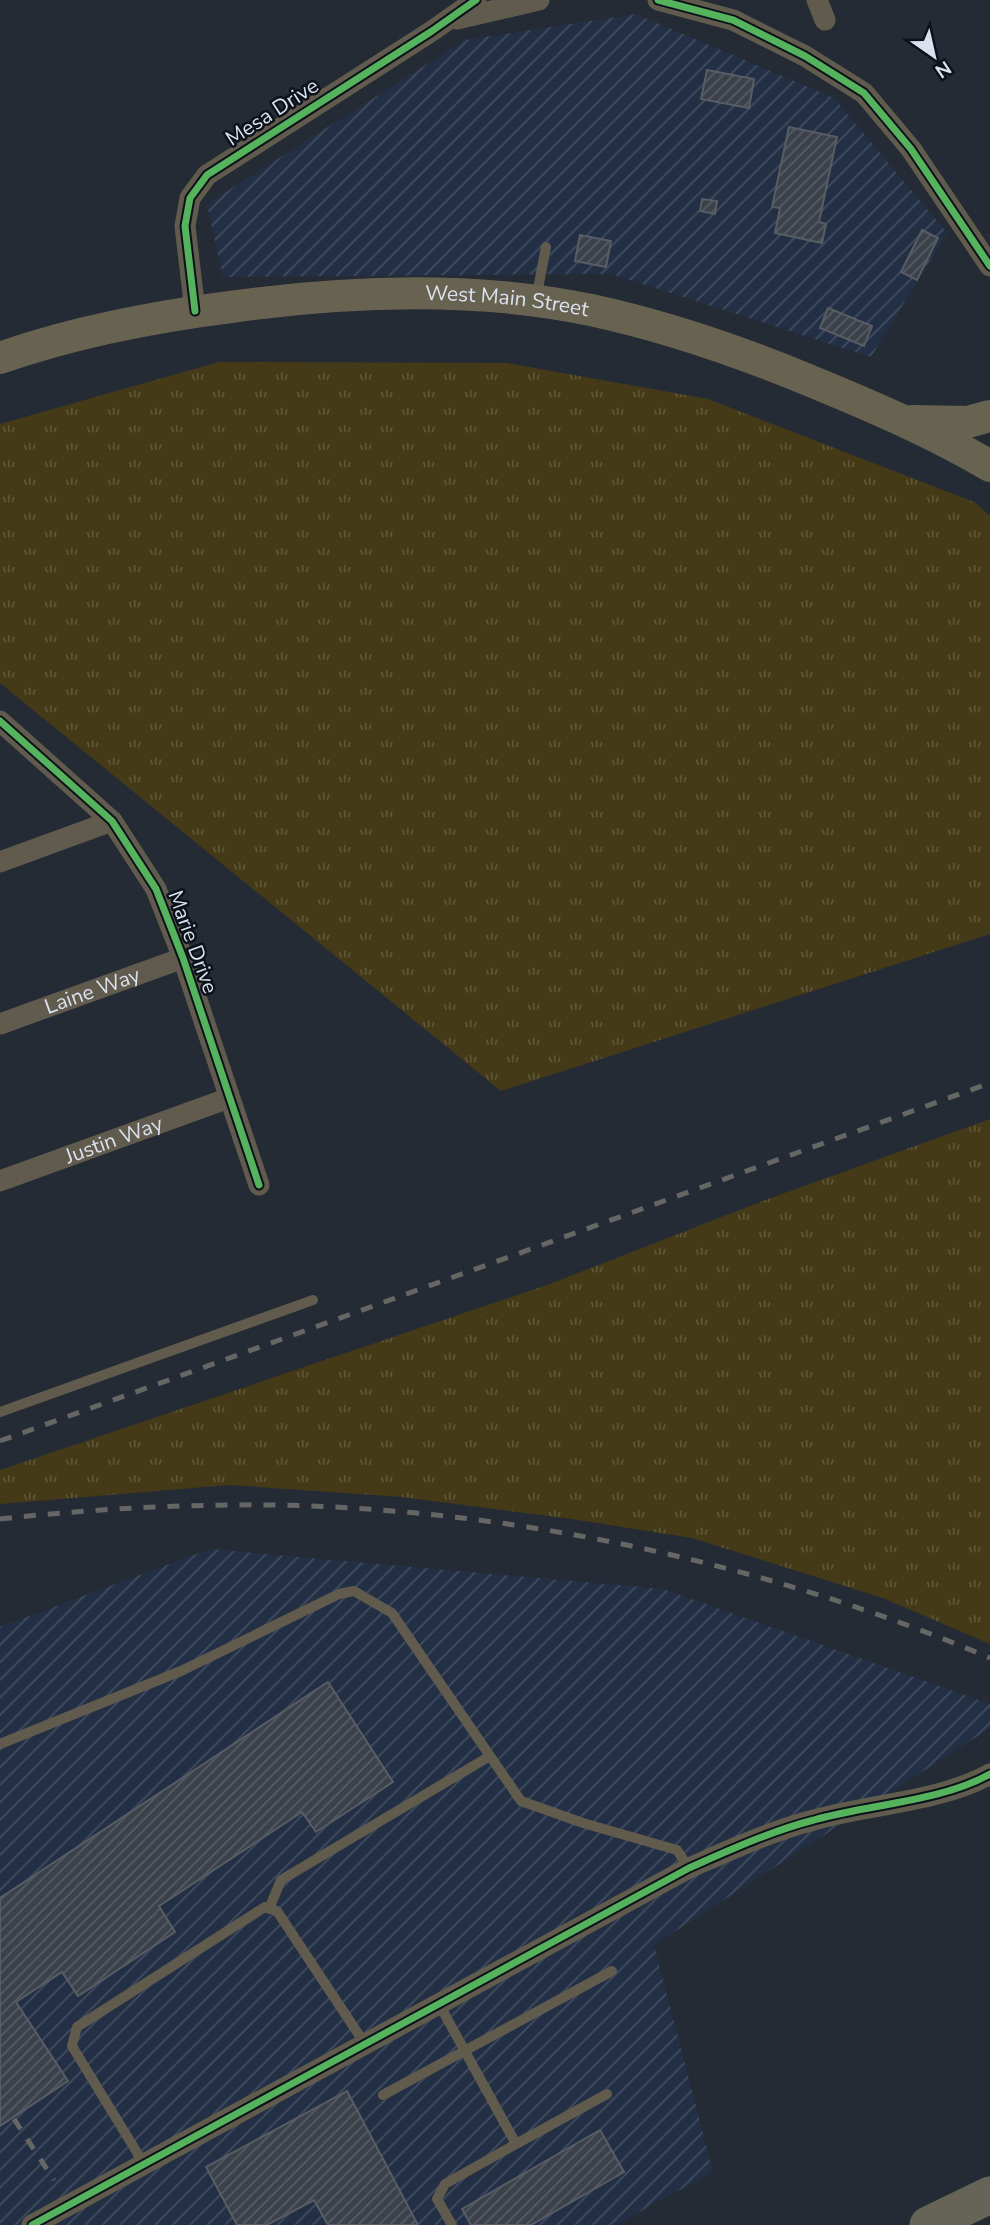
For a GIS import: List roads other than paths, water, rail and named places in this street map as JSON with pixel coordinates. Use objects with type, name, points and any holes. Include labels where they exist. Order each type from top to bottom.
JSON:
[{"type":"highway","points":[[928,2225],[990,2195]]},
{"type":"main road","name":"West Main Street","points":[[0,358],[106,329],[195,311],[278,300],[425,293],[535,301],[591,310],[751,356],[902,420],[989,463]]},
{"type":"main road","points":[[902,420],[968,422],[990,416]]},
{"type":"street","name":"Mesa Drive","points":[[195,311],[185,226],[190,198],[207,176],[475,0]]},
{"type":"street","points":[[444,22],[538,0],[549,0]]},
{"type":"street","points":[[658,0],[733,20],[805,55],[864,93],[911,149],[990,266]]},
{"type":"street","name":"Marie Drive","points":[[0,721],[112,821],[156,890],[183,958],[260,1185]]},
{"type":"street","points":[[0,862],[112,821]]},
{"type":"street","name":"Laine Way","points":[[0,1024],[183,958]]},
{"type":"street","name":"Justin Way","points":[[0,1181],[229,1098]]},
{"type":"street","points":[[32,2225],[689,1868],[814,1819],[923,1797],[979,1780],[990,1774]]},
{"type":"lane","points":[[535,301],[546,247]]},
{"type":"lane","points":[[0,1412],[313,1300]]},
{"type":"lane","points":[[0,1744],[181,1671],[339,1594],[354,1591],[392,1614],[522,1801],[583,1823],[677,1850],[689,1868]]},
{"type":"lane","points":[[269,1909],[281,1880],[490,1756]]},
{"type":"lane","points":[[144,2164],[72,2046],[77,2027],[265,1907],[276,1911],[365,2044]]},
{"type":"lane","points":[[383,2095],[612,1971]]},
{"type":"lane","points":[[439,2004],[516,2144]]},
{"type":"lane","points":[[452,2225],[437,2199],[445,2184],[607,2094]]},
{"type":"railway","points":[[0,1441],[990,1083]]},
{"type":"railway","points":[[0,1519],[68,1512],[206,1505],[366,1509],[457,1517],[548,1530],[730,1569],[819,1595],[990,1658]]},
{"type":"railway","points":[[14,2119],[54,2180]]}]
